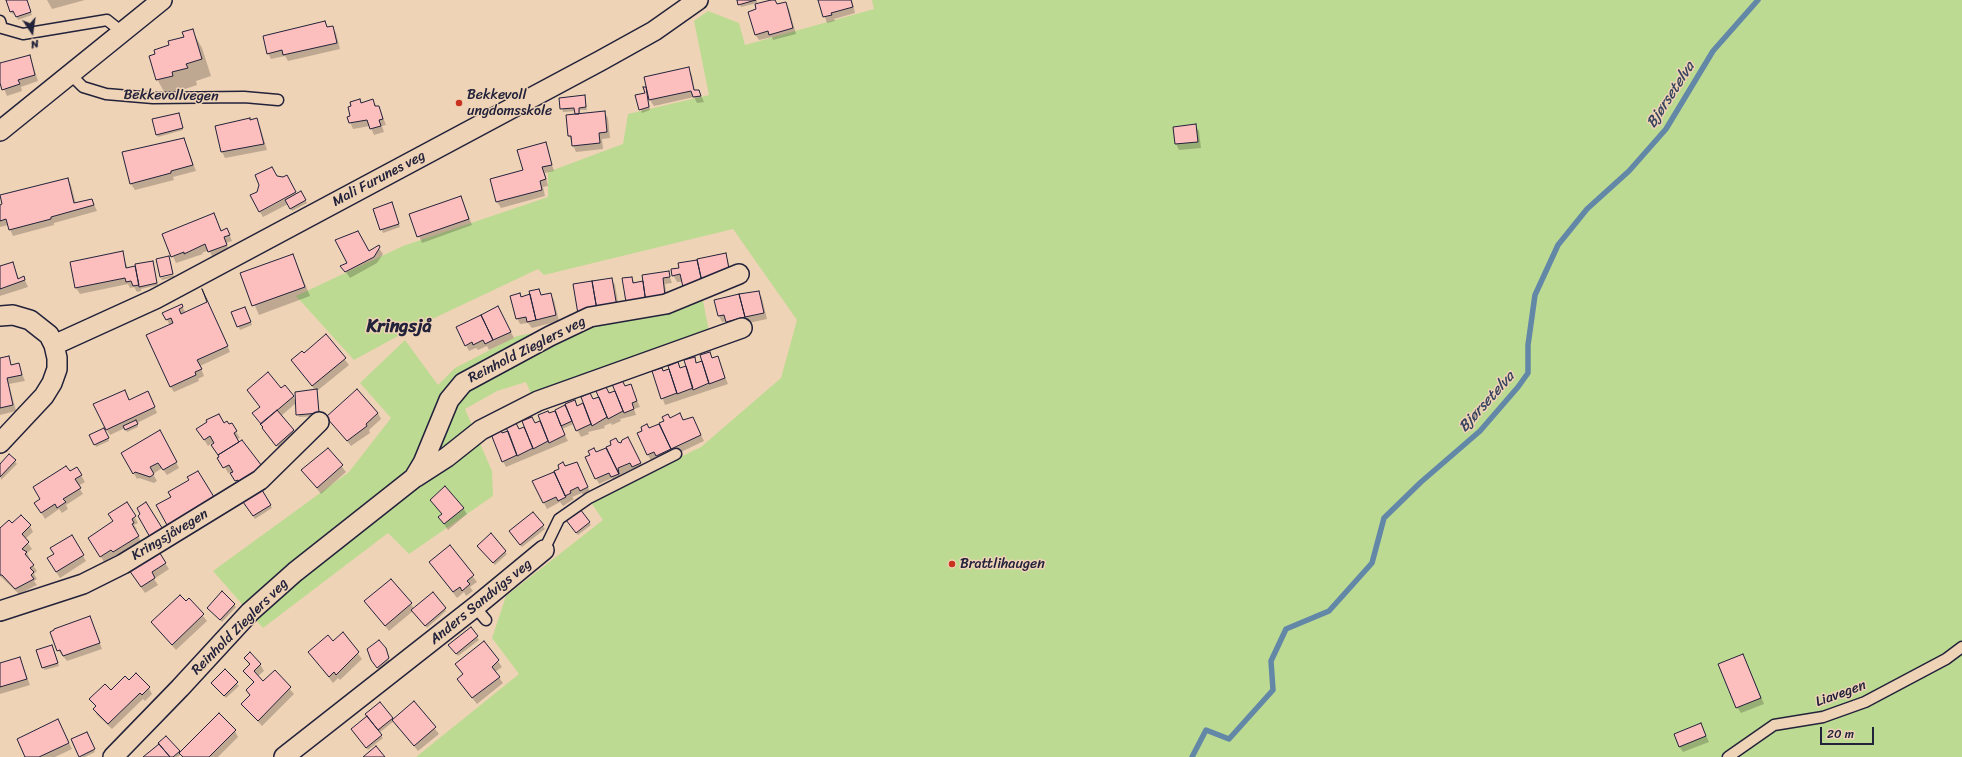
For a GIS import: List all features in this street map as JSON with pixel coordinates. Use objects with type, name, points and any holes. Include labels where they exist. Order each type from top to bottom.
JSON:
[{"type":"street","points":[[0,131],[162,0]]},
{"type":"street","name":"Mali Furunes veg","points":[[54,345],[155,299],[593,65],[654,31],[698,0]]},
{"type":"street","name":"Reinhold Zieglers veg","points":[[414,478],[423,463],[449,400],[463,383],[550,336],[590,317],[666,304],[739,274]]},
{"type":"street","points":[[0,316],[13,315],[30,320],[48,335],[54,345],[57,364],[52,383],[44,396],[0,443]]},
{"type":"street","name":"Reinhold Zieglers veg","points":[[113,757],[175,694],[250,612],[295,572],[414,478],[447,457],[481,430],[538,401],[742,328]]},
{"type":"street","name":"Kringsjåvegen","points":[[0,612],[83,584],[122,564],[260,480],[319,422]]},
{"type":"street","name":"Anders Sandvigs veg","points":[[284,757],[481,614],[544,550]]},
{"type":"lane","points":[[0,21],[2,28],[23,34],[107,20],[122,32]]},
{"type":"lane","name":"Bekkevollvegen","points":[[70,74],[83,86],[106,94],[153,98],[244,97],[278,100]]},
{"type":"lane","name":"Anders Sandvigs veg","points":[[544,550],[559,519],[588,498],[676,454]]},
{"type":"lane","name":"Liavegen","points":[[1728,757],[1774,726],[1823,717],[1865,702],[1946,659],[1962,648]]},
{"type":"green space","points":[[872,0],[1962,0],[1962,757],[416,757],[519,674],[492,638],[506,596],[603,520],[590,501],[701,447],[781,378],[797,320],[733,229],[544,275],[538,269],[409,330],[354,360],[296,296],[403,246],[548,197],[548,172],[623,144],[628,114],[709,95],[694,21],[708,11],[739,23],[745,45],[874,9]]},
{"type":"green space","points":[[702,296],[709,331],[531,394],[526,382],[497,391],[465,409],[492,471],[493,496],[409,554],[388,533],[263,628],[213,571],[349,472],[391,418],[360,383],[405,340],[438,385],[455,368],[517,336],[666,309]]},
{"type":"building","points":[[6,0],[27,0],[31,12],[16,17],[13,11],[10,12]]},
{"type":"building","points":[[737,0],[756,0],[738,5]]},
{"type":"building","points":[[775,0],[777,4],[786,2],[793,28],[769,35],[768,31],[755,35],[748,12],[756,9],[755,4]]},
{"type":"building","points":[[818,0],[851,0],[853,7],[831,13],[832,15],[823,17]]},
{"type":"building","points":[[325,21],[327,27],[333,26],[337,43],[283,55],[282,50],[267,54],[263,36]]},
{"type":"building","points":[[193,29],[202,59],[186,64],[188,68],[172,72],[173,76],[156,80],[149,56],[155,54],[154,50],[169,45],[168,41],[184,37],[182,32]]},
{"type":"building","points":[[30,55],[35,75],[18,80],[20,84],[2,90],[0,83],[0,63]]},
{"type":"building","points":[[689,67],[694,90],[699,90],[701,96],[693,97],[691,91],[649,100],[644,77]]},
{"type":"building","points":[[643,87],[646,87],[649,107],[639,110],[635,95],[645,93]]},
{"type":"building","points":[[585,95],[586,107],[579,108],[579,114],[575,114],[574,108],[560,109],[559,98]]},
{"type":"building","points":[[360,99],[361,103],[373,99],[375,106],[379,106],[383,119],[379,120],[381,126],[370,129],[367,120],[349,123],[347,117],[350,116],[348,107],[351,106],[350,102]]},
{"type":"building","points":[[605,111],[607,132],[599,133],[600,143],[572,146],[571,136],[568,136],[566,115]]},
{"type":"building","points":[[179,113],[183,128],[156,135],[152,119]]},
{"type":"building","points":[[250,118],[250,120],[257,118],[264,144],[221,152],[215,126]]},
{"type":"building","points":[[1196,124],[1198,142],[1175,144],[1173,127]]},
{"type":"building","points":[[184,138],[193,165],[171,171],[171,173],[130,184],[122,152]]},
{"type":"building","points":[[546,142],[552,165],[542,167],[546,179],[540,181],[542,190],[496,202],[490,179],[523,170],[517,150]]},
{"type":"building","points":[[272,167],[277,176],[283,177],[287,175],[296,192],[259,212],[250,195],[257,192],[259,185],[255,175]]},
{"type":"building","points":[[68,178],[74,203],[92,199],[94,205],[51,217],[51,219],[9,230],[6,219],[0,221],[0,205],[2,204],[0,195]]},
{"type":"building","points":[[301,191],[306,200],[290,209],[285,200]]},
{"type":"building","points":[[461,196],[469,219],[417,237],[409,214]]},
{"type":"building","points":[[392,202],[399,224],[380,230],[373,209]]},
{"type":"building","points":[[214,213],[221,231],[227,228],[230,235],[224,237],[227,245],[208,252],[205,244],[184,254],[184,252],[171,257],[162,234]]},
{"type":"building","points":[[358,231],[369,251],[379,245],[380,247],[374,257],[345,272],[340,266],[347,263],[335,240]]},
{"type":"building","points":[[123,251],[126,268],[135,266],[139,285],[133,286],[131,281],[126,282],[125,278],[75,288],[70,262]]},
{"type":"building","points":[[726,253],[730,274],[702,282],[697,259]]},
{"type":"building","points":[[293,254],[305,287],[252,306],[240,273]]},
{"type":"building","points":[[169,256],[173,274],[160,277],[156,259]]},
{"type":"building","points":[[697,260],[702,282],[683,287],[680,274],[672,276],[671,269],[679,268],[678,263]]},
{"type":"building","points":[[153,261],[157,283],[139,287],[135,264]]},
{"type":"building","points":[[13,262],[18,279],[24,276],[25,280],[0,289],[0,266]]},
{"type":"building","points":[[669,271],[670,277],[663,278],[665,296],[646,303],[642,275]]},
{"type":"building","points":[[632,277],[633,283],[643,281],[646,303],[626,302],[622,278]]},
{"type":"building","points":[[612,278],[617,307],[597,310],[592,281]]},
{"type":"building","points":[[592,281],[597,310],[578,314],[573,284]]},
{"type":"building","points":[[202,289],[228,346],[197,360],[202,369],[195,372],[196,375],[170,387],[146,335],[173,323],[171,318],[166,320],[162,313],[182,304],[183,307],[179,309],[181,314],[207,302]]},
{"type":"building","points":[[539,289],[541,295],[551,293],[556,315],[536,320],[529,291]]},
{"type":"building","points":[[759,291],[764,313],[745,317],[739,294]]},
{"type":"building","points":[[520,293],[521,297],[530,294],[536,320],[527,322],[526,317],[516,319],[510,296]]},
{"type":"building","points":[[739,294],[745,317],[726,322],[724,315],[718,316],[714,300]]},
{"type":"building","points":[[498,306],[511,332],[493,340],[481,315]]},
{"type":"building","points":[[245,307],[251,322],[237,327],[231,312]]},
{"type":"building","points":[[481,315],[493,340],[485,344],[483,340],[473,345],[472,342],[465,346],[456,327]]},
{"type":"building","points":[[326,334],[346,358],[312,386],[291,360],[302,351],[304,353]]},
{"type":"building","points":[[710,352],[712,358],[718,356],[725,378],[709,384],[700,355]]},
{"type":"building","points":[[9,356],[11,365],[19,363],[22,375],[7,378],[13,405],[0,408],[0,358]]},
{"type":"building","points":[[695,357],[696,363],[702,361],[709,383],[693,390],[684,360]]},
{"type":"building","points":[[678,362],[680,368],[686,366],[693,388],[677,394],[668,366]]},
{"type":"building","points":[[662,368],[663,371],[669,369],[677,393],[661,399],[652,371]]},
{"type":"building","points":[[268,372],[281,388],[285,385],[294,396],[261,424],[252,413],[260,407],[247,390]]},
{"type":"building","points":[[622,380],[625,386],[631,384],[637,401],[632,403],[634,409],[624,413],[612,384]]},
{"type":"building","points":[[606,387],[609,393],[615,391],[623,411],[608,419],[596,391]]},
{"type":"building","points":[[317,389],[319,413],[296,415],[295,392]]},
{"type":"building","points":[[357,389],[378,413],[366,424],[367,426],[347,441],[326,417]]},
{"type":"building","points":[[125,390],[129,400],[148,391],[155,407],[106,430],[93,404]]},
{"type":"building","points":[[590,393],[593,399],[599,397],[607,417],[592,426],[581,397]]},
{"type":"building","points":[[575,400],[577,406],[583,403],[591,424],[576,431],[565,404]]},
{"type":"building","points":[[565,405],[572,421],[561,426],[555,410]]},
{"type":"building","points":[[277,410],[294,430],[276,446],[260,424]]},
{"type":"building","points":[[548,411],[549,413],[555,411],[565,435],[549,443],[538,415]]},
{"type":"building","points":[[680,413],[683,420],[693,417],[701,435],[671,449],[659,423],[664,421],[662,417],[668,414],[670,418]]},
{"type":"building","points":[[219,414],[224,423],[227,421],[229,424],[232,423],[237,431],[234,433],[239,442],[218,455],[211,445],[214,443],[210,436],[204,440],[196,429],[207,422],[206,420]]},
{"type":"building","points":[[532,417],[535,423],[540,421],[548,441],[533,449],[522,421]]},
{"type":"building","points":[[136,420],[138,424],[125,430],[123,426]]},
{"type":"building","points":[[516,423],[519,429],[524,427],[533,448],[517,456],[506,427]]},
{"type":"building","points":[[647,424],[649,428],[659,424],[671,449],[656,456],[654,452],[647,455],[637,433],[642,431],[641,427]]},
{"type":"building","points":[[104,428],[109,438],[94,445],[89,435]]},
{"type":"building","points":[[160,430],[177,462],[163,470],[158,463],[150,467],[154,474],[150,477],[135,472],[133,474],[121,453]]},
{"type":"building","points":[[501,430],[502,433],[508,431],[517,455],[502,462],[491,434]]},
{"type":"building","points":[[628,437],[641,463],[632,467],[630,463],[618,468],[619,474],[606,447],[611,445],[610,441],[616,438],[618,442],[621,443],[622,440]]},
{"type":"building","points":[[242,440],[265,470],[241,485],[238,480],[235,481],[230,473],[233,472],[229,465],[223,468],[217,458],[219,457],[218,455]]},
{"type":"building","points":[[328,448],[343,465],[317,488],[301,470]]},
{"type":"building","points":[[594,448],[596,452],[606,448],[619,474],[611,477],[609,473],[595,479],[585,457],[590,455],[588,451]]},
{"type":"building","points":[[9,454],[16,460],[0,477],[0,464]]},
{"type":"building","points":[[563,462],[565,466],[577,462],[588,487],[580,491],[578,487],[570,491],[571,493],[565,496],[554,471],[559,469],[558,465]]},
{"type":"building","points":[[66,466],[70,471],[77,467],[82,475],[75,479],[81,488],[63,499],[66,502],[57,508],[55,504],[41,513],[34,503],[40,499],[33,487]]},
{"type":"building","points":[[198,471],[214,497],[197,507],[199,509],[167,525],[156,505],[171,497],[168,492],[189,480],[187,477]]},
{"type":"building","points":[[554,472],[566,497],[558,501],[556,497],[543,503],[532,481]]},
{"type":"building","points":[[445,486],[464,508],[444,524],[438,517],[442,514],[430,500]]},
{"type":"building","points":[[262,490],[271,505],[253,516],[243,502]]},
{"type":"building","points":[[127,502],[136,516],[132,519],[134,523],[132,524],[139,536],[113,552],[111,550],[100,557],[88,538],[113,521],[108,514]]},
{"type":"building","points":[[146,502],[164,531],[151,539],[138,516],[140,514],[137,508]]},
{"type":"building","points":[[580,509],[590,522],[576,533],[566,520]]},
{"type":"building","points":[[533,512],[544,525],[520,545],[509,531]]},
{"type":"building","points":[[21,515],[31,525],[22,534],[29,542],[22,549],[27,552],[25,554],[34,565],[30,568],[34,572],[31,575],[34,579],[15,589],[2,575],[0,575],[0,528],[9,520],[12,523]]},
{"type":"building","points":[[491,533],[506,551],[493,563],[477,546]]},
{"type":"building","points":[[72,535],[84,555],[56,572],[47,558],[54,554],[50,548]]},
{"type":"building","points":[[450,545],[474,575],[467,581],[470,584],[462,591],[460,587],[453,592],[429,562]]},
{"type":"building","points":[[158,550],[166,563],[152,572],[155,578],[141,587],[129,570]]},
{"type":"building","points":[[391,579],[412,603],[385,626],[364,601]]},
{"type":"building","points":[[222,591],[235,604],[220,620],[207,608]]},
{"type":"building","points":[[433,592],[446,608],[425,626],[411,610]]},
{"type":"building","points":[[180,595],[186,601],[189,598],[204,614],[172,645],[151,622]]},
{"type":"building","points":[[90,616],[100,643],[63,656],[60,650],[57,651],[50,632],[54,629]]},
{"type":"building","points":[[471,627],[478,636],[456,654],[448,645]]},
{"type":"building","points":[[343,632],[359,652],[336,675],[334,672],[329,677],[308,652],[328,635],[333,641]]},
{"type":"building","points":[[379,640],[386,648],[389,658],[377,668],[371,660],[367,649]]},
{"type":"building","points":[[484,641],[499,660],[492,667],[500,677],[472,698],[457,679],[463,674],[455,664]]},
{"type":"building","points":[[52,645],[58,663],[42,668],[36,650]]},
{"type":"building","points":[[250,652],[261,664],[254,671],[263,681],[275,670],[291,687],[258,721],[241,704],[250,695],[246,690],[254,682],[243,671],[250,664],[244,658]]},
{"type":"building","points":[[1743,654],[1761,698],[1736,708],[1718,664]]},
{"type":"building","points":[[20,657],[27,679],[0,687],[0,663]]},
{"type":"building","points":[[225,669],[238,682],[224,696],[211,683]]},
{"type":"building","points":[[136,673],[150,687],[142,695],[140,693],[108,724],[93,709],[96,706],[89,699],[105,684],[111,690],[125,676],[129,680]]},
{"type":"building","points":[[414,701],[436,727],[414,746],[392,720]]},
{"type":"building","points":[[380,702],[393,718],[378,730],[365,714]]},
{"type":"building","points":[[219,713],[236,730],[209,757],[183,757],[179,753]]},
{"type":"building","points":[[367,716],[382,735],[366,748],[351,729]]},
{"type":"building","points":[[58,719],[69,743],[39,757],[25,757],[17,739]]},
{"type":"building","points":[[1701,723],[1706,736],[1679,747],[1674,734]]},
{"type":"building","points":[[87,732],[95,749],[79,757],[71,739]]},
{"type":"building","points":[[166,736],[180,751],[173,757],[170,757],[158,743]]},
{"type":"building","points":[[159,744],[170,757],[143,757]]},
{"type":"building","points":[[376,746],[385,757],[363,757]]},
{"type":"waterway","name":"Bjørsetelva","points":[[1192,757],[1206,730],[1229,739],[1273,690],[1271,661],[1286,629],[1329,611],[1372,563],[1384,518],[1421,482],[1480,431],[1518,387],[1528,373],[1528,345],[1535,295],[1558,245],[1587,209],[1629,171],[1666,129],[1713,51],[1758,0]]},
{"type":"place","name":"Bekkevoll ungdomsskole","points":[[459,103]]},
{"type":"place","name":"Brattlihaugen","points":[[952,564]]},
{"type":"district","name":"Kringsjå","points":[[399,327]]}]
